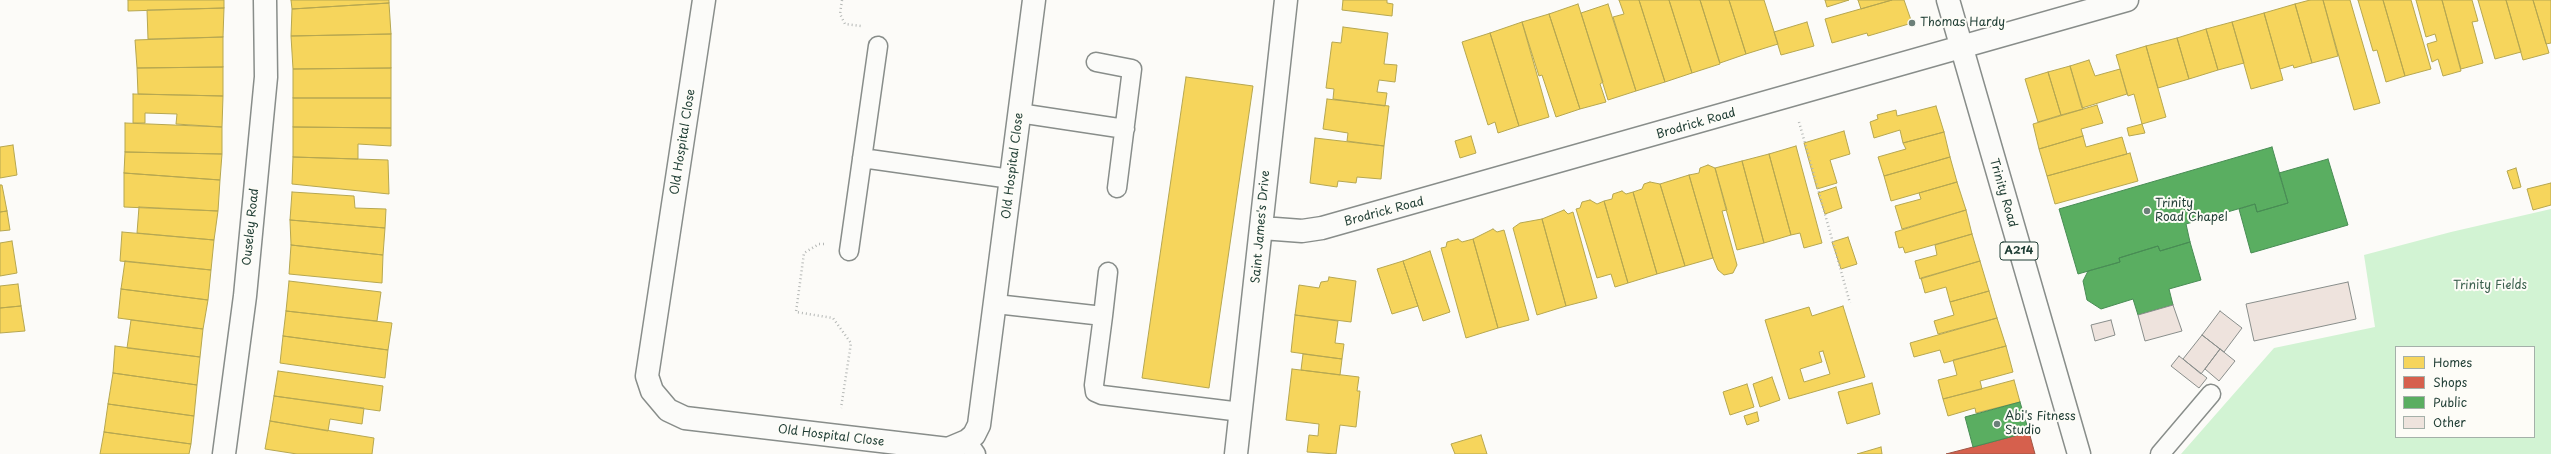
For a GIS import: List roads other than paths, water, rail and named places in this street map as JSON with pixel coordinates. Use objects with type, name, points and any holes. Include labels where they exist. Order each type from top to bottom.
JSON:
[{"type":"main road","name":"Ouseley Road","points":[[224,454],[244,296],[266,77],[265,0]]},
{"type":"main road","name":"Old Hospital Close","points":[[704,0],[647,376],[652,391],[668,410],[685,418],[941,449],[972,448],[974,435],[979,425],[996,304],[1018,114],[1034,0]]},
{"type":"main road","name":"Saint James's Drive","points":[[1236,454],[1286,0]]},
{"type":"main road","name":"Trinity Road","points":[[1948,0],[2079,454]]},
{"type":"main road","name":"Brodrick Road","points":[[1262,228],[1302,231],[1322,228],[1793,96],[2127,0]]},
{"type":"lane","points":[[850,251],[878,46]]},
{"type":"lane","points":[[1096,62],[1132,69],[1117,188]]},
{"type":"lane","points":[[1018,114],[1125,129]]},
{"type":"lane","points":[[862,158],[1011,179]]},
{"type":"lane","points":[[1108,272],[1095,392],[1109,397],[1241,412]]},
{"type":"lane","points":[[996,304],[1103,316]]},
{"type":"lane","points":[[2160,454],[2211,394]]},
{"type":"place","name":"Thomas Hardy","points":[[1912,23]]},
{"type":"place","name":"Trinity Road Chapel","points":[[2147,211]]},
{"type":"place","name":"Abi's Fitness Studio","points":[[1997,424]]},
{"type":"park label","name":"Trinity Fields","points":[[2490,286]]}]
